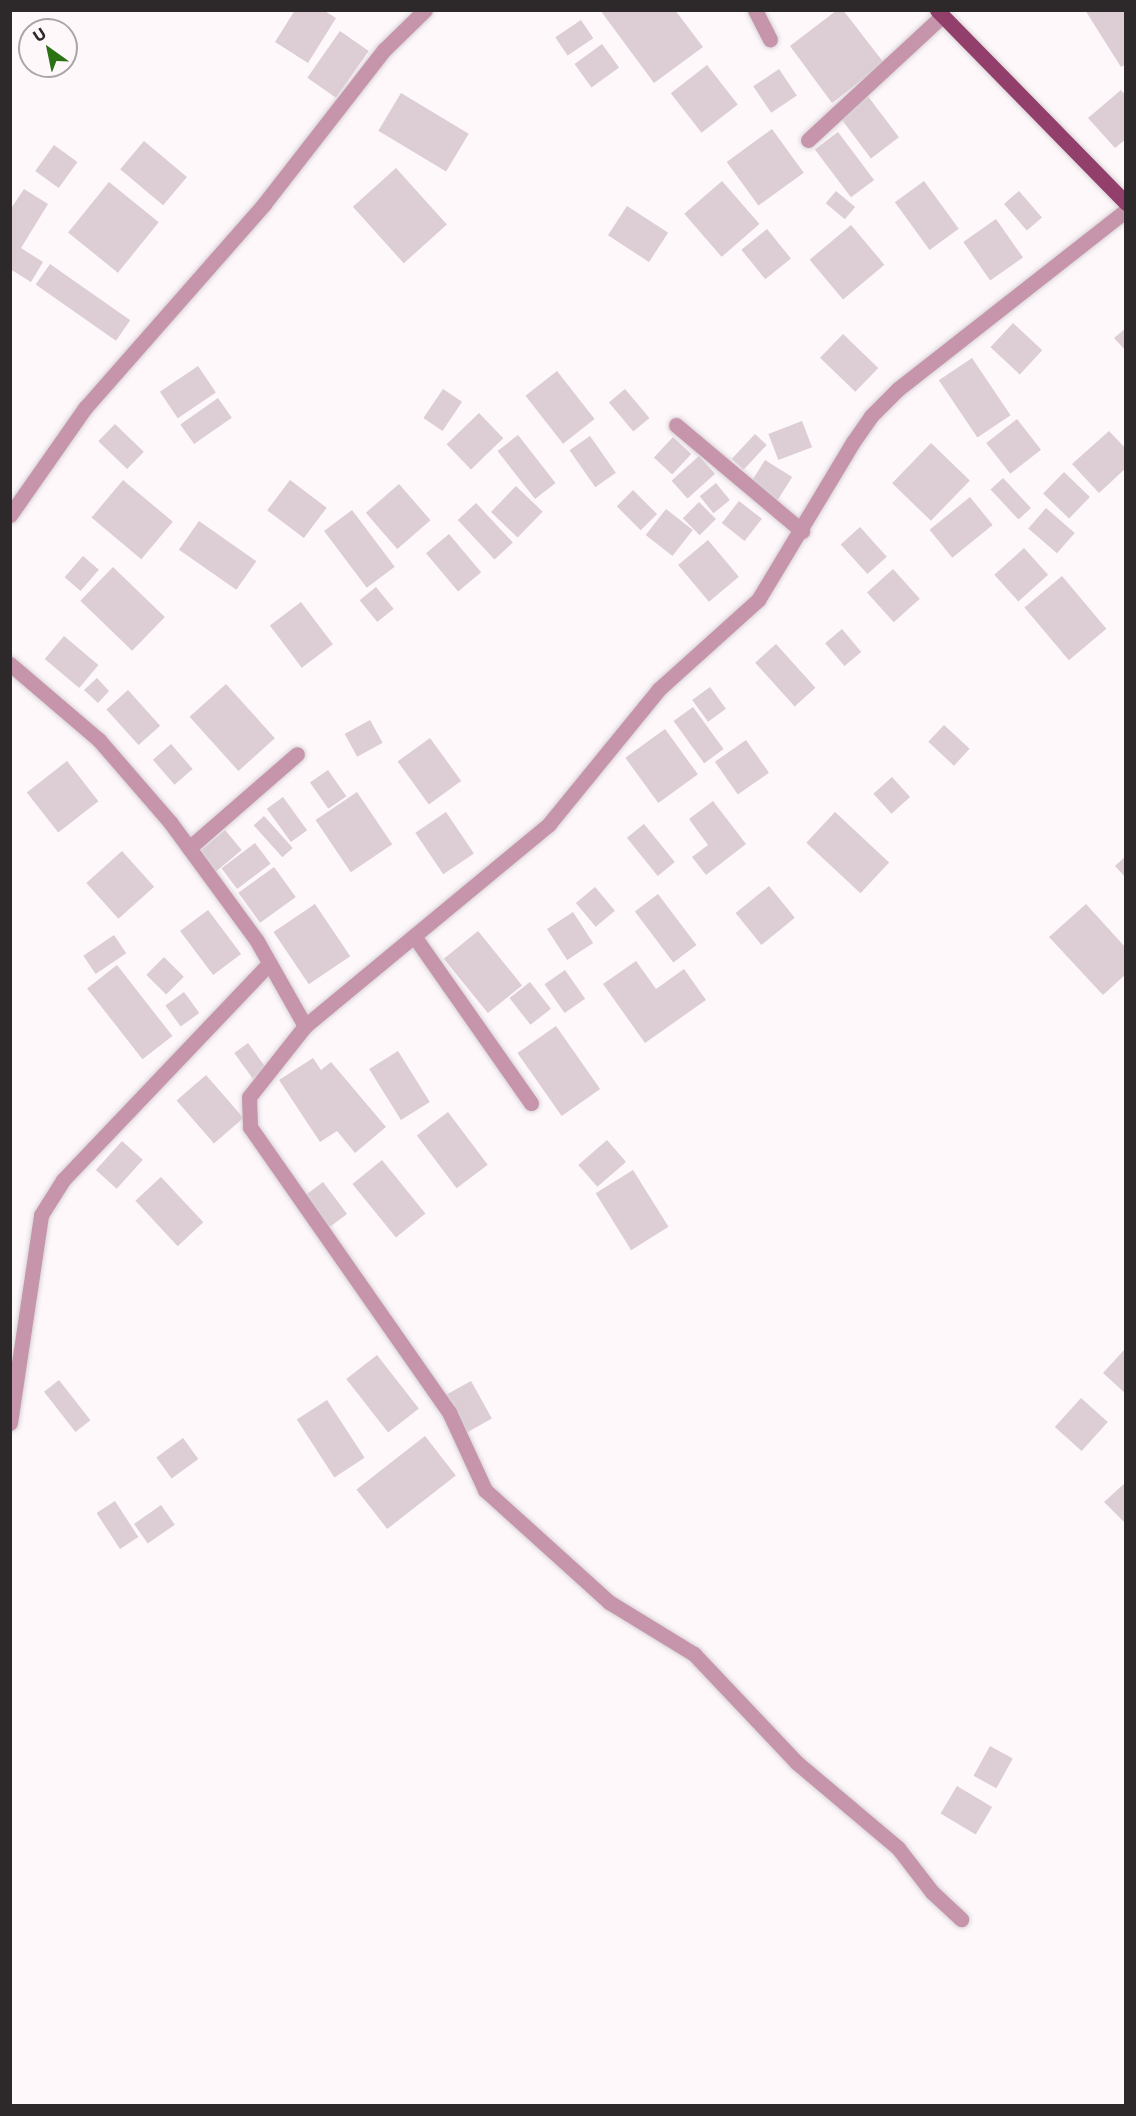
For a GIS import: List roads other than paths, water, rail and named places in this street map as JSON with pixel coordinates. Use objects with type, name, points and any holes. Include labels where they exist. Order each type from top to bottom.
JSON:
[{"type":"main road","points":[[940,13],[1125,203]]},
{"type":"street","points":[[10,515],[85,408],[264,204],[384,50],[425,10]]},
{"type":"street","points":[[755,10],[770,39]]},
{"type":"street","points":[[808,140],[940,13]]},
{"type":"street","points":[[961,1919],[932,1892],[898,1848],[796,1762],[694,1654],[609,1602],[485,1490],[449,1412],[250,1127],[249,1097],[305,1026],[549,824],[658,689],[758,600],[871,416],[898,388],[1125,210]]},
{"type":"street","points":[[676,425],[802,531]]},
{"type":"street","points":[[10,664],[99,740],[189,848],[257,941],[305,1026]]},
{"type":"street","points":[[189,848],[297,754]]},
{"type":"street","points":[[414,936],[531,1102]]},
{"type":"street","points":[[10,1423],[41,1215],[63,1180],[269,964]]}]
